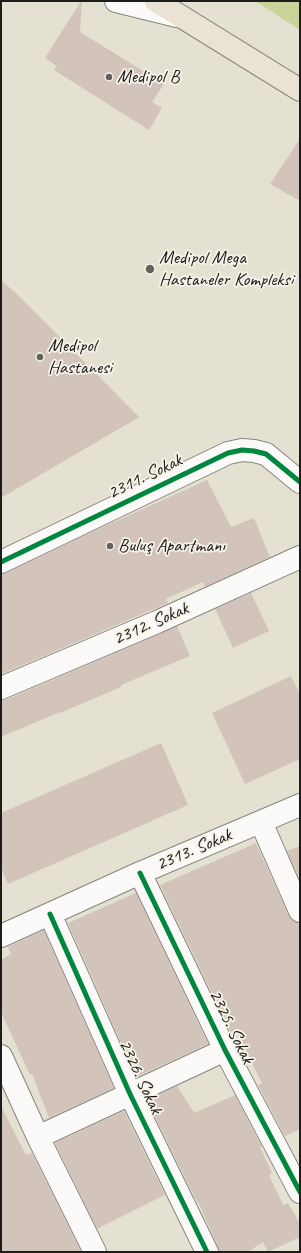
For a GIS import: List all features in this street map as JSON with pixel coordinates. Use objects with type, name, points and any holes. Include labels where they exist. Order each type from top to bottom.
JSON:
[{"type":"main road","points":[[156,1],[300,90]]},
{"type":"street","points":[[116,1],[181,16]]},
{"type":"street","name":"2311. Sokak","points":[[1,562],[228,453],[242,450],[266,454],[300,482]]},
{"type":"street","name":"2312. Sokak","points":[[1,688],[157,622],[300,557]]},
{"type":"street","name":"2313. Sokak","points":[[1,936],[140,873],[300,805]]},
{"type":"street","points":[[261,822],[300,911]]},
{"type":"street","name":"2325. Sokak","points":[[140,873],[225,1050],[300,1192]]},
{"type":"street","name":"2326. Sokak","points":[[50,914],[130,1094],[207,1252]]},
{"type":"street","points":[[38,1137],[225,1050]]},
{"type":"street","points":[[1,1056],[38,1137],[95,1252]]},
{"type":"green space","points":[[255,1],[300,1],[300,30]]},
{"type":"building","name":"Medipol B","points":[[81,1],[80,32],[164,84],[152,102],[162,108],[149,130],[54,70],[57,66],[45,58]]},
{"type":"building","points":[[300,139],[300,201],[270,184]]},
{"type":"building","name":"Medipol Hastanesi","points":[[1,280],[20,297],[139,417],[1,498]]},
{"type":"building","points":[[207,480],[231,527],[254,518],[270,557],[205,587],[203,582],[166,599],[168,603],[1,674],[1,574]]},
{"type":"building","points":[[251,593],[269,631],[233,648],[215,609]]},
{"type":"building","points":[[177,626],[190,656],[121,685],[121,687],[1,737],[1,700],[6,700]]},
{"type":"building","points":[[291,676],[300,694],[300,759],[245,784],[212,713]]},
{"type":"building","points":[[161,743],[188,805],[8,884],[1,868],[1,813]]},
{"type":"building","points":[[256,843],[289,916],[293,921],[300,923],[300,1129],[285,1136],[258,1085],[262,1083],[237,1033],[232,1035],[160,885]]},
{"type":"building","points":[[300,846],[300,880],[287,851]]},
{"type":"building","points":[[136,893],[208,1044],[136,1077],[68,923]]},
{"type":"building","points":[[44,930],[114,1088],[49,1118],[32,1074],[30,1075],[1,1012],[1,960],[11,954],[8,947]]},
{"type":"building","points":[[177,1086],[194,1113],[235,1095],[262,1147],[260,1147],[272,1173],[269,1175],[283,1205],[288,1203],[300,1224],[300,1237],[268,1252],[263,1242],[248,1252],[219,1252],[200,1206],[147,1100]]},
{"type":"building","points":[[1,1106],[26,1155],[32,1153],[81,1252],[1,1252]]},
{"type":"building","points":[[124,1111],[165,1195],[97,1229],[55,1143]]},
{"type":"cycle path","points":[[1,562],[228,453],[242,450],[266,454],[300,482]]},
{"type":"cycle path","points":[[140,873],[225,1050],[300,1192]]},
{"type":"cycle path","points":[[50,914],[130,1094],[207,1252]]},
{"type":"place","name":"Medipol B","points":[[109,77]]},
{"type":"place","name":"Medipol Mega Hastaneler Kompleksi","points":[[150,269]]},
{"type":"place","name":"Medipol Hastanesi","points":[[40,357]]},
{"type":"place","name":"Buluş Apartmanı","points":[[110,546]]}]
